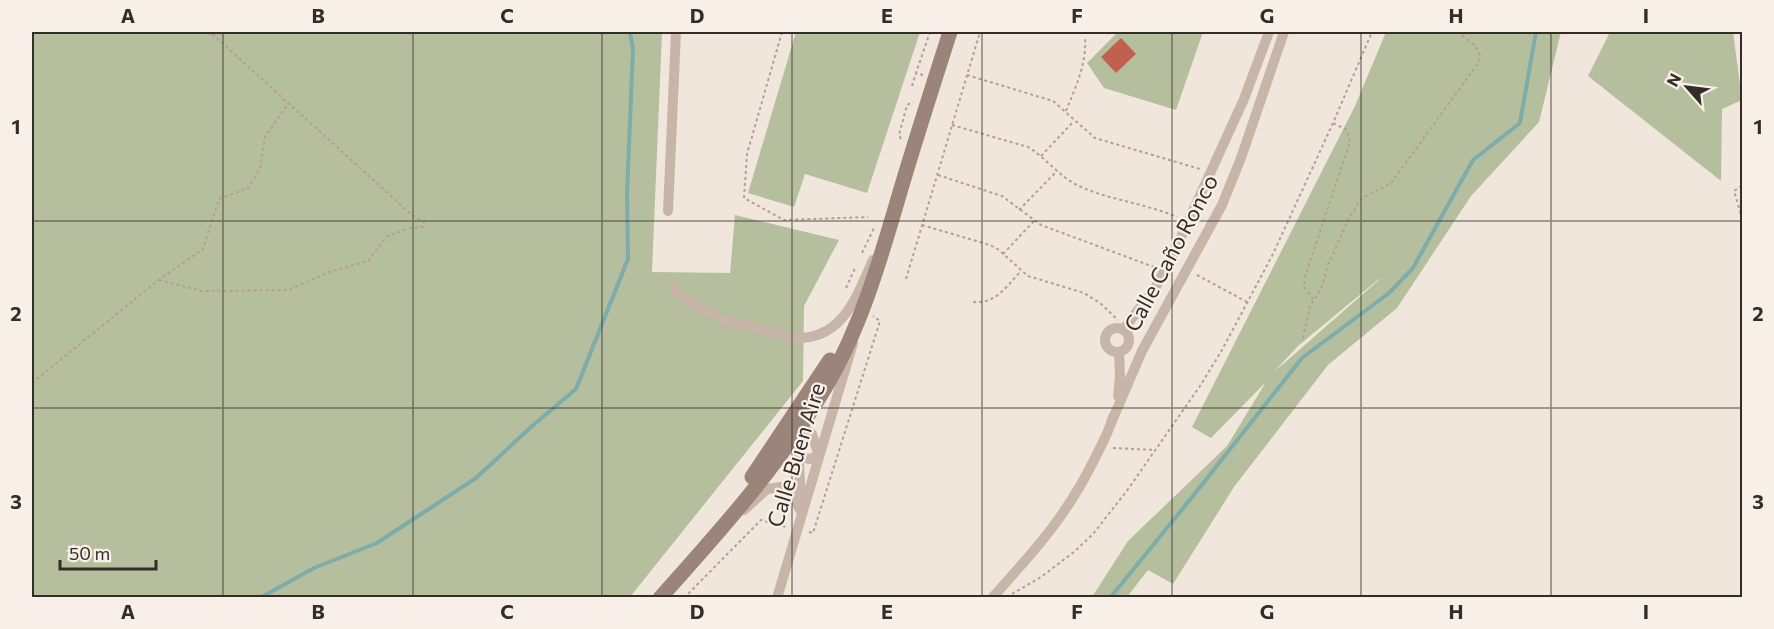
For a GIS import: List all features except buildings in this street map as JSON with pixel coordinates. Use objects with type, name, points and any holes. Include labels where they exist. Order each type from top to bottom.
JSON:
[{"type":"main road","points":[[660,597],[722,530],[785,450],[828,383],[856,325],[876,270],[950,32]]},
{"type":"main road","points":[[682,574],[747,486],[833,356],[862,303],[876,270]]},
{"type":"street","points":[[668,211],[676,32]]},
{"type":"street","points":[[1125,329],[1155,288],[1189,222],[1244,99],[1269,32]]},
{"type":"street","name":"Calle Caño Ronco","points":[[1000,595],[1071,503],[1101,447],[1142,351],[1210,229],[1234,174],[1284,32]]},
{"type":"street","points":[[672,287],[690,302],[721,319],[793,338],[804,339],[820,335],[837,324],[845,315],[863,282],[894,213]]},
{"type":"street","name":"Calle Buen Aire","points":[[777,597],[801,513],[847,370],[856,325]]},
{"type":"street","points":[[1112,329],[1125,329],[1129,340],[1124,350],[1119,352],[1108,348],[1105,337],[1112,329]]},
{"type":"street","name":"Calle Caño Ronco","points":[[1111,423],[1120,389],[1119,352]]},
{"type":"street","points":[[800,426],[801,513]]},
{"type":"street","points":[[799,456],[808,459],[819,456],[812,434],[800,426]]},
{"type":"street","points":[[722,530],[767,489],[781,487],[793,497],[801,513]]},
{"type":"path","points":[[159,280],[202,291],[288,290],[329,272],[368,261],[387,236],[411,228],[423,227],[424,222],[412,215],[210,32]]},
{"type":"path","points":[[782,32],[747,154],[744,198],[784,220],[868,217]]},
{"type":"path","points":[[912,86],[930,32]]},
{"type":"path","points":[[906,279],[980,32]]},
{"type":"path","points":[[1000,595],[1024,589],[1074,552],[1093,534],[1126,492],[1200,386],[1273,254],[1372,32]]},
{"type":"path","points":[[1303,338],[1313,299],[1321,289],[1328,265],[1360,201],[1391,183],[1479,62],[1478,49],[1458,32]]},
{"type":"path","points":[[1066,111],[1083,64],[1086,52],[1085,36]]},
{"type":"path","points":[[916,73],[936,77]]},
{"type":"path","points":[[967,75],[1053,101],[1095,138],[1211,173]]},
{"type":"path","points":[[32,383],[159,280],[203,249],[219,199],[248,188],[260,169],[265,137],[289,103]]},
{"type":"path","points":[[1041,156],[1074,120]]},
{"type":"path","points":[[1313,299],[1304,286],[1305,276],[1350,142],[1347,130],[1333,123]]},
{"type":"path","points":[[952,125],[1028,147],[1068,180],[1086,189],[1154,208],[1189,222]]},
{"type":"path","points":[[1019,210],[1057,170]]},
{"type":"path","points":[[937,174],[991,191],[1002,196],[1034,221],[1165,271]]},
{"type":"path","points":[[1743,186],[1734,191],[1743,218]]},
{"type":"path","points":[[1003,254],[1034,221]]},
{"type":"path","points":[[922,225],[990,245],[1028,276],[1041,282],[1084,293],[1093,298],[1125,329]]},
{"type":"path","points":[[1186,270],[1248,302]]},
{"type":"path","points":[[973,302],[991,301],[1021,271]]},
{"type":"path","points":[[1101,447],[1155,450]]},
{"type":"green space","points":[[32,32],[662,32],[652,272],[730,273],[735,215],[839,240],[804,306],[803,381],[630,597],[32,597]]},
{"type":"green space","points":[[796,32],[920,32],[867,193],[805,174],[794,207],[748,193]]},
{"type":"green space","points":[[1118,32],[1203,32],[1176,110],[1104,88],[1087,63]]},
{"type":"green space","points":[[1386,32],[1561,32],[1539,122],[1471,196],[1397,308],[1328,365],[1234,487],[1173,584],[1148,570],[1127,597],[1092,597],[1128,541],[1227,446],[1266,382],[1211,438],[1192,427],[1355,106]],"holes":[[[1380,279],[1274,372],[1298,346]]]},
{"type":"green space","points":[[1610,32],[1733,32],[1742,100],[1722,109],[1721,181],[1588,76]]},
{"type":"waterway","points":[[260,598],[314,568],[377,543],[476,478],[576,389],[628,259],[627,193],[633,49],[630,32]]},
{"type":"waterway","points":[[1110,598],[1302,358],[1389,293],[1413,268],[1473,160],[1520,123],[1536,32]]}]
